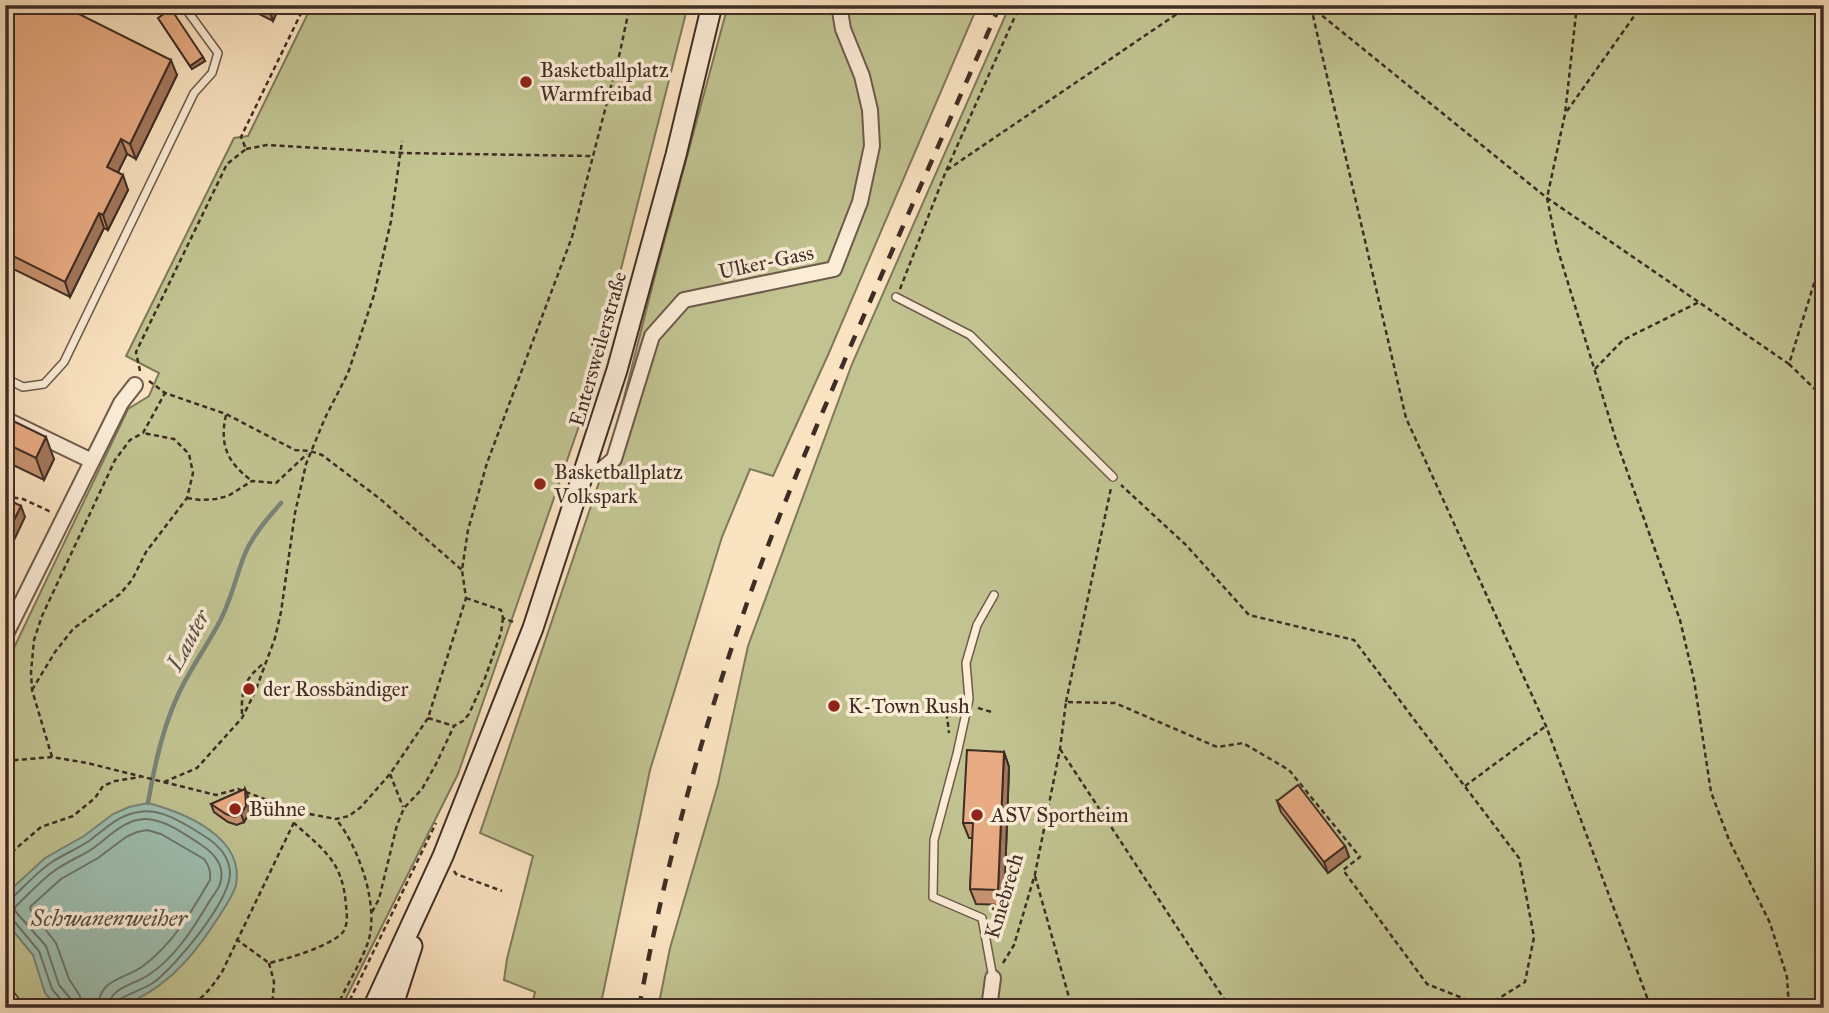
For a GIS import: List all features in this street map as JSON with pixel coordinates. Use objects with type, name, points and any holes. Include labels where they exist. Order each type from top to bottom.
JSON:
[{"type":"main road","name":"Entersweilerstraße","points":[[392,1008],[443,856],[533,628],[585,472],[625,343],[676,155],[712,5]]},
{"type":"main road","name":"Entersweilerstraße","points":[[373,1008],[443,856]]},
{"type":"main road","points":[[5,999],[12,1008]]},
{"type":"street","name":"Ulker-Gass","points":[[585,472],[601,470],[614,460],[652,336],[684,300],[834,269],[860,202],[872,146],[870,110],[862,76],[843,29],[839,5]]},
{"type":"street","points":[[5,636],[121,403],[138,379]]},
{"type":"street","points":[[5,419],[92,461]]},
{"type":"street","points":[[989,1008],[993,978]]},
{"type":"lane","points":[[5,11],[8,5]]},
{"type":"lane","points":[[5,379],[23,387],[44,384],[64,362],[194,93],[212,73],[218,52],[183,5]]},
{"type":"lane","points":[[896,297],[970,335],[1113,477]]},
{"type":"lane","points":[[993,978],[982,918],[933,897],[934,840],[969,699],[967,663],[977,625],[994,595]]},
{"type":"path","points":[[246,149],[241,137],[305,5]]},
{"type":"path","points":[[5,761],[52,757],[216,795],[239,789],[299,811],[336,818],[349,816],[361,807],[390,774],[428,718],[466,598],[462,570],[468,530],[487,463],[572,237],[630,5]]},
{"type":"path","points":[[896,297],[946,171],[1020,5]]},
{"type":"path","points":[[946,171],[1190,5]]},
{"type":"path","points":[[1577,5],[1565,114],[1547,198],[1557,247],[1616,440],[1680,620],[1694,680],[1711,792],[1729,840],[1770,923],[1787,977],[1789,1008]]},
{"type":"path","points":[[1565,114],[1642,5]]},
{"type":"path","points":[[1310,6],[1547,198],[1789,365],[1824,398]]},
{"type":"path","points":[[1310,6],[1406,418],[1546,726],[1651,1008]]},
{"type":"path","points":[[164,782],[197,768],[242,718],[255,692],[275,638],[281,612],[295,513],[310,452],[348,373],[374,295],[391,221],[402,141]]},
{"type":"path","points":[[462,570],[379,498],[322,456],[295,450],[226,414],[165,393],[138,379],[136,352],[227,164],[246,149],[267,145],[401,153],[592,156]]},
{"type":"path","points":[[1789,365],[1824,259]]},
{"type":"path","points":[[1595,369],[1623,340],[1699,303]]},
{"type":"path","points":[[52,757],[32,690],[34,640],[41,616],[115,460],[130,440],[143,433],[165,393]]},
{"type":"path","points":[[226,414],[224,443],[229,457],[238,471],[252,481],[276,483],[310,452]]},
{"type":"path","points":[[32,690],[55,652],[73,629],[120,594],[132,580],[146,552],[187,498],[192,473],[189,454],[174,439],[143,433]]},
{"type":"path","points":[[1066,702],[1115,703],[1217,747],[1244,743],[1289,770],[1360,858],[1343,870],[1427,984],[1485,1007],[1525,982],[1534,937],[1519,858],[1354,640],[1249,615],[1186,545],[1113,477]]},
{"type":"path","name":"Kniebrech","points":[[993,978],[1014,945],[1034,874],[1060,749],[1066,702],[1113,477]]},
{"type":"path","points":[[187,498],[201,500],[228,496],[252,481]]},
{"type":"path","points":[[5,496],[23,499],[64,517]]},
{"type":"path","points":[[372,912],[379,899],[397,825],[404,808],[422,789],[454,726],[463,721],[469,713],[501,633],[501,610],[466,598]]},
{"type":"path","points":[[503,618],[519,624]]},
{"type":"path","points":[[242,718],[241,696],[257,668],[265,662]]},
{"type":"path","points":[[927,702],[946,708],[950,745],[957,754]]},
{"type":"path","points":[[428,718],[454,726]]},
{"type":"path","points":[[1465,786],[1546,726]]},
{"type":"path","points":[[1060,749],[1230,1008]]},
{"type":"path","points":[[390,774],[404,808]]},
{"type":"path","points":[[5,858],[41,827],[73,816],[95,798],[103,786],[115,781],[143,777]]},
{"type":"path","points":[[186,1008],[211,989],[222,972],[299,811]]},
{"type":"path","points":[[346,1008],[441,813]]},
{"type":"path","points":[[336,818],[344,828],[365,874],[372,912],[368,943],[336,1008]]},
{"type":"path","points":[[269,963],[323,946],[342,933],[346,924],[345,892],[340,871],[328,854],[294,823]]},
{"type":"path","points":[[443,856],[456,874],[502,891]]},
{"type":"path","points":[[1034,874],[1072,1008]]},
{"type":"path","points":[[236,939],[269,963],[274,982],[272,1008]]},
{"type":"green space","points":[[312,5],[688,5],[587,403],[458,774],[341,1008],[24,1008],[5,983],[5,663],[128,409],[149,396],[159,373],[126,356],[234,138],[248,136]]},
{"type":"green space","points":[[728,5],[978,5],[828,355],[773,476],[750,469],[722,537],[650,770],[600,1008],[531,1008],[535,992],[504,980],[533,856],[480,833],[613,441]]},
{"type":"green space","points":[[1010,5],[1824,5],[1824,1008],[658,1008],[670,948],[718,784],[748,646],[852,364]]},
{"type":"water","name":"Schwanenweiher","points":[[148,803],[179,813],[209,830],[222,841],[231,853],[236,868],[234,890],[222,912],[184,964],[150,992],[116,1008],[58,1008],[45,993],[33,955],[5,921],[5,895],[45,858],[84,836],[113,814]]},
{"type":"building","points":[[19,5],[61,5],[171,60],[130,144],[121,139],[107,167],[123,175],[103,215],[99,213],[65,282],[5,252],[5,33]]},
{"type":"building","points":[[171,9],[203,57],[190,66],[158,18]]},
{"type":"building","points":[[5,417],[46,437],[36,458],[5,443]]},
{"type":"building","points":[[5,498],[21,506],[5,538]]},
{"type":"building","points":[[967,750],[1004,752],[998,890],[970,889],[973,823],[963,823]]},
{"type":"building","points":[[1298,785],[1345,846],[1324,862],[1277,801]]},
{"type":"building","points":[[245,789],[246,806],[241,814],[235,817],[211,804]]},
{"type":"waterway","name":"Lauter","points":[[148,803],[159,748],[178,695],[224,613],[247,549],[281,503]]},
{"type":"railway","points":[[639,1008],[678,831],[710,714],[748,600],[818,422],[1000,5]]},
{"type":"place","name":"Basketballplatz Warmfreibad","points":[[526,82]]},
{"type":"place","name":"Basketballplatz Volkspark","points":[[540,484]]},
{"type":"place","name":"der Rossbändiger","points":[[249,689]]},
{"type":"place","name":"K-Town Rush","points":[[834,706]]},
{"type":"place","name":"Bühne","points":[[235,809]]},
{"type":"place","name":"ASV Sportheim","points":[[977,815]]}]
